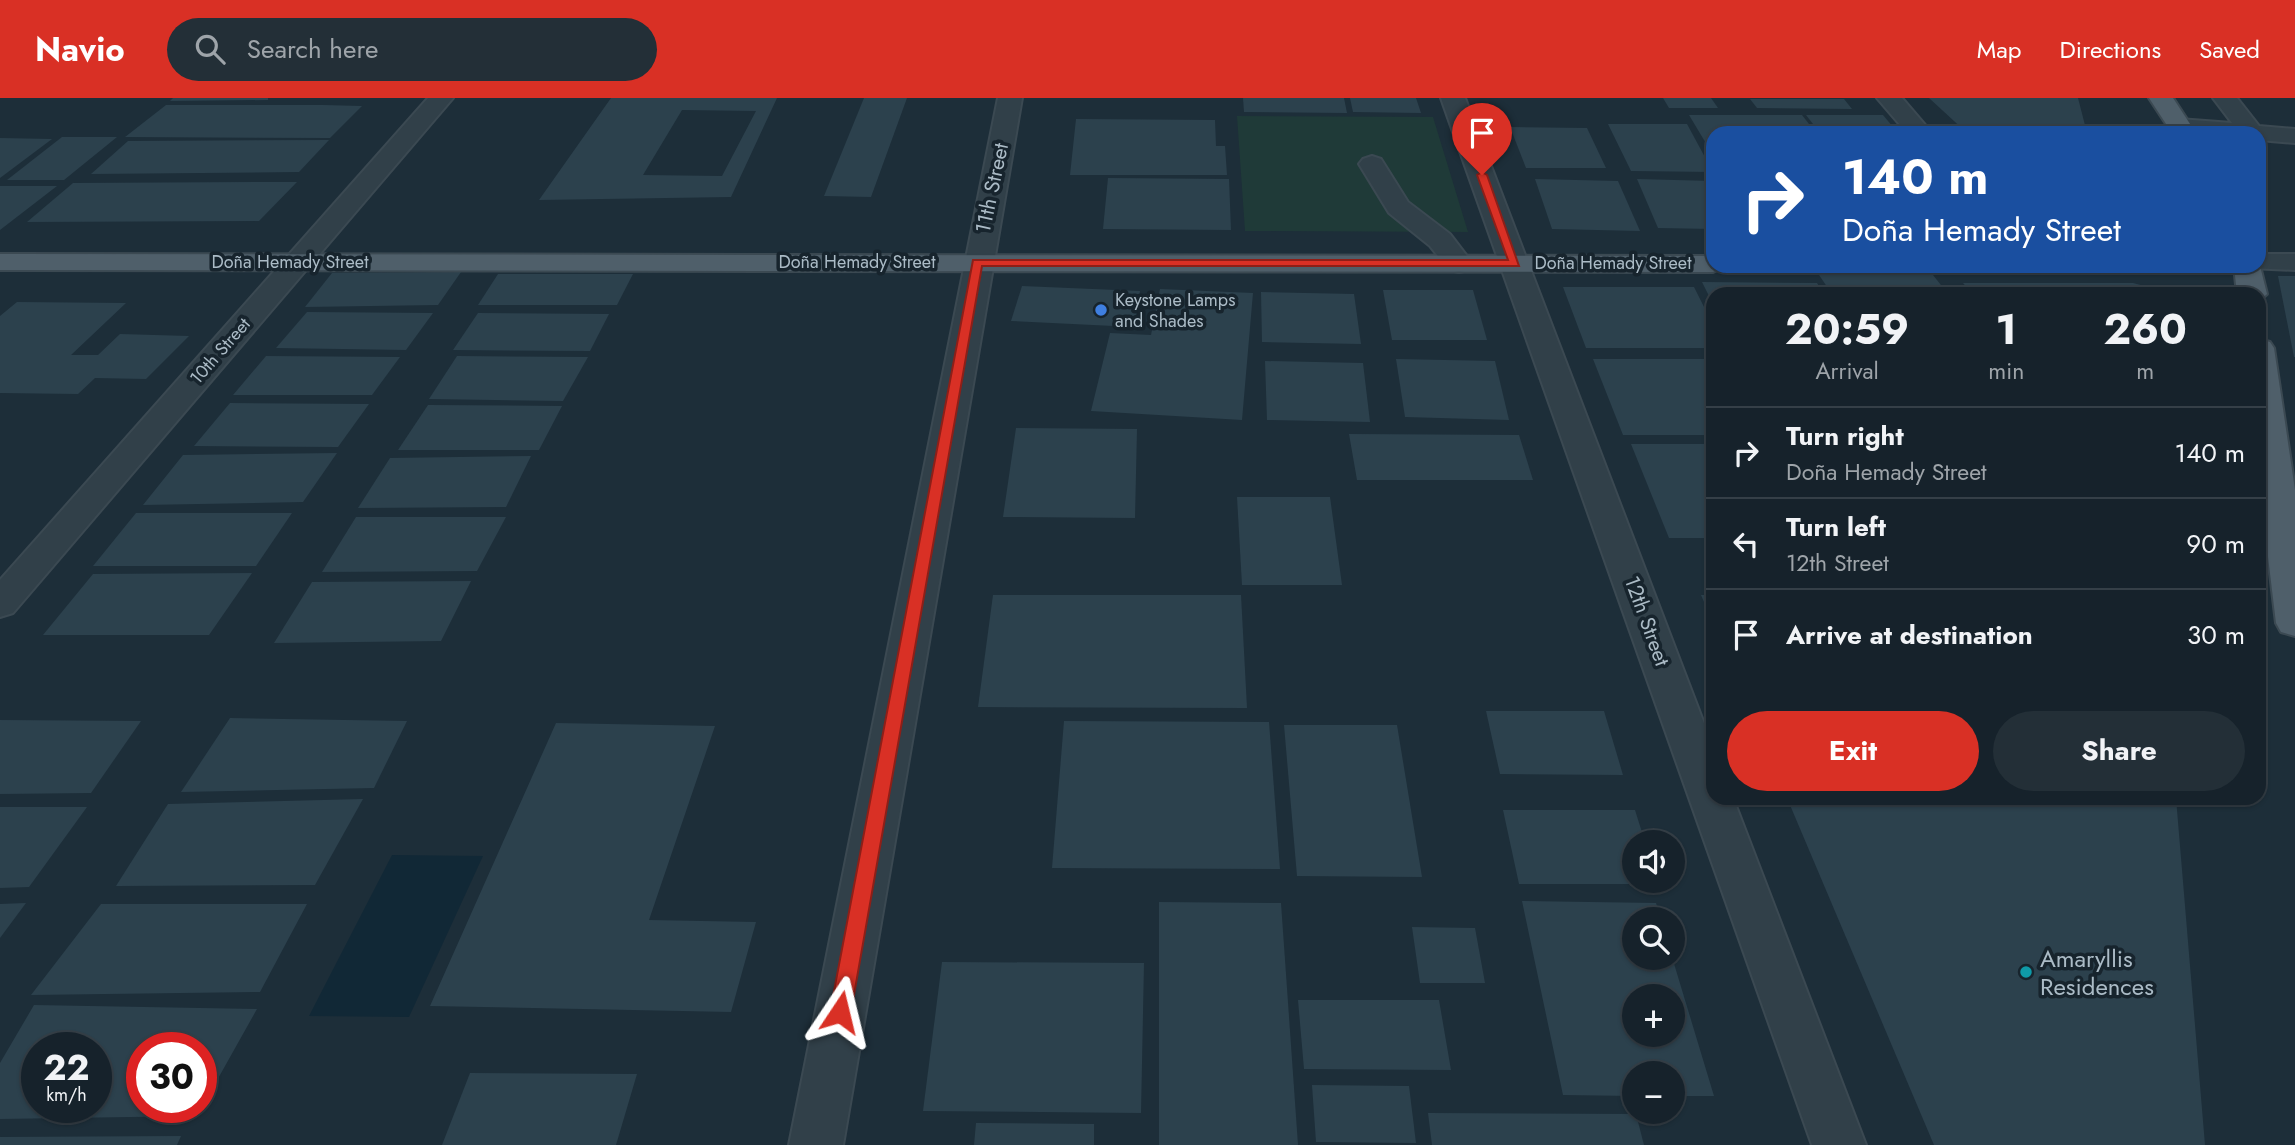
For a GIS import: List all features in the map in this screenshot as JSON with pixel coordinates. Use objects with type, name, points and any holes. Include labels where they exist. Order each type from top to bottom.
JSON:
[{"type":"main road","points":[[2161,98],[2178,126]]},
{"type":"main road","name":"Doña Hemady Street","points":[[0,262],[1706,264]]},
{"type":"main road","points":[[2266,377],[2283,447],[2269,491],[2295,623]]},
{"type":"street","name":"10th Street","points":[[0,604],[441,98]]},
{"type":"street","name":"11th Street","points":[[816,1145],[977,263],[1010,98]]},
{"type":"street","name":"12th Street","points":[[1453,98],[1706,783]]},
{"type":"street","points":[[1889,98],[1914,126]]},
{"type":"street","points":[[2225,98],[2246,126]]},
{"type":"street","points":[[2266,133],[2295,136]]},
{"type":"street","points":[[1372,164],[1398,207],[1440,240],[1459,264]]},
{"type":"street","points":[[2266,262],[2295,262]]},
{"type":"street","name":"12th Street","points":[[1714,805],[1839,1145]]},
{"type":"green space","points":[[1237,116],[1433,117],[1468,232],[1245,231]]},
{"type":"water","points":[[392,855],[483,856],[409,1017],[309,1016]]},
{"type":"building","points":[[173,98],[268,98],[268,100],[170,101]]},
{"type":"building","points":[[611,98],[777,98],[731,197],[539,200]],"holes":[[[682,110],[756,111],[722,176],[643,175]]]},
{"type":"building","points":[[864,98],[907,98],[871,197],[824,196]]},
{"type":"building","points":[[1243,98],[1344,98],[1347,113],[1244,112]]},
{"type":"building","points":[[1350,98],[1416,98],[1421,113],[1353,112]]},
{"type":"building","points":[[1663,98],[1711,98],[1718,108],[1669,108]]},
{"type":"building","points":[[1929,98],[2078,98],[2085,126],[1959,126]]},
{"type":"building","points":[[1750,99],[1844,99],[1852,109],[1757,108]]},
{"type":"building","points":[[166,105],[362,106],[330,138],[125,137]]},
{"type":"building","points":[[1689,115],[1802,115],[1811,126],[1706,126],[1706,143]]},
{"type":"building","points":[[1806,115],[1883,115],[1892,126],[1815,126]]},
{"type":"building","points":[[1076,119],[1215,120],[1216,146],[1225,146],[1227,175],[1070,175]]},
{"type":"building","points":[[1608,124],[1687,124],[1706,159],[1706,172],[1631,171]]},
{"type":"building","points":[[1510,127],[1587,128],[1606,168],[1526,168]]},
{"type":"building","points":[[62,137],[117,137],[64,180],[7,180]]},
{"type":"building","points":[[0,138],[52,139],[0,178]]},
{"type":"building","points":[[329,140],[299,172],[91,174],[128,141]]},
{"type":"building","points":[[1108,178],[1229,179],[1231,230],[1103,229]]},
{"type":"building","points":[[1535,179],[1618,181],[1640,231],[1552,229]]},
{"type":"building","points":[[1637,179],[1706,181],[1706,229],[1658,228]]},
{"type":"building","points":[[297,182],[259,221],[27,222],[73,183]]},
{"type":"building","points":[[0,186],[57,186],[0,230]]},
{"type":"building","points":[[461,272],[438,305],[305,307],[332,273]]},
{"type":"building","points":[[498,274],[633,274],[617,305],[478,305]]},
{"type":"building","points":[[1819,275],[1933,275],[1942,287],[1827,287]]},
{"type":"building","points":[[2278,276],[2295,276],[2295,357],[2294,357]]},
{"type":"building","points":[[1702,282],[1817,283],[1820,287],[1706,287],[1706,290]]},
{"type":"building","points":[[1963,283],[2133,283],[2148,287],[1966,287]]},
{"type":"building","points":[[1022,286],[1140,291],[1134,327],[1011,321]]},
{"type":"building","points":[[1563,287],[1694,287],[1706,311],[1706,348],[1586,348]]},
{"type":"building","points":[[1160,289],[1253,293],[1242,420],[1091,411],[1110,333],[1151,335]]},
{"type":"building","points":[[1383,290],[1473,290],[1487,340],[1392,340]]},
{"type":"building","points":[[1261,292],[1354,294],[1361,344],[1262,342]]},
{"type":"building","points":[[17,302],[126,303],[71,355],[98,355],[120,334],[189,336],[146,379],[95,378],[78,394],[0,393],[0,316]]},
{"type":"building","points":[[307,312],[433,313],[406,350],[276,348]]},
{"type":"building","points":[[478,313],[609,314],[590,351],[453,350]]},
{"type":"building","points":[[266,356],[400,357],[372,395],[233,395]]},
{"type":"building","points":[[457,356],[588,357],[563,401],[429,399]]},
{"type":"building","points":[[1396,359],[1495,361],[1509,420],[1405,417]]},
{"type":"building","points":[[1593,359],[1706,359],[1706,435],[1623,435]]},
{"type":"building","points":[[1265,361],[1363,363],[1370,422],[1267,420]]},
{"type":"building","points":[[230,403],[369,404],[338,447],[194,446]]},
{"type":"building","points":[[428,405],[562,406],[539,450],[398,450]]},
{"type":"building","points":[[1016,428],[1137,429],[1135,518],[1003,517]]},
{"type":"building","points":[[1349,434],[1519,435],[1533,480],[1357,480]]},
{"type":"building","points":[[1631,444],[1706,444],[1706,538],[1669,538]]},
{"type":"building","points":[[337,453],[303,502],[143,505],[183,455]]},
{"type":"building","points":[[531,456],[506,507],[358,508],[390,458]]},
{"type":"building","points":[[1237,497],[1330,497],[1342,585],[1242,585]]},
{"type":"building","points":[[136,513],[292,513],[256,566],[93,566]]},
{"type":"building","points":[[356,517],[506,517],[477,571],[322,572]]},
{"type":"building","points":[[252,573],[209,635],[43,635],[93,574]]},
{"type":"building","points":[[471,581],[441,641],[274,643],[312,582]]},
{"type":"building","points":[[993,595],[1241,595],[1247,708],[978,707]]},
{"type":"building","points":[[1486,711],[1604,711],[1623,775],[1500,774]]},
{"type":"building","points":[[230,718],[407,721],[374,788],[181,792]]},
{"type":"building","points":[[0,720],[141,721],[91,793],[0,794]]},
{"type":"building","points":[[1064,721],[1269,722],[1280,869],[1052,868]]},
{"type":"building","points":[[556,723],[715,726],[649,920],[756,922],[731,1012],[430,1006]]},
{"type":"building","points":[[1284,725],[1397,725],[1422,877],[1297,876]]},
{"type":"building","points":[[363,799],[315,885],[116,886],[168,804]]},
{"type":"building","name":"Amaryllis Residences","points":[[1790,805],[2177,805],[2205,1145],[1934,1145]]},
{"type":"building","points":[[0,807],[87,807],[29,887],[0,888]]},
{"type":"building","points":[[1503,810],[1635,810],[1641,830],[1622,830],[1622,884],[1519,884]]},
{"type":"building","points":[[1522,901],[1656,903],[1657,907],[1622,907],[1622,970],[1676,970],[1680,984],[1622,984],[1622,1047],[1685,1047],[1685,1000],[1714,1096],[1685,1096],[1685,1061],[1622,1061],[1622,1096],[1563,1095]]},
{"type":"building","points":[[1159,902],[1281,903],[1298,1145],[1159,1145]]},
{"type":"building","points":[[26,903],[0,938],[0,904]]},
{"type":"building","points":[[101,904],[307,904],[260,992],[31,995]]},
{"type":"building","points":[[1412,927],[1475,928],[1485,983],[1420,983]]},
{"type":"building","points":[[942,962],[1144,963],[1141,1113],[923,1111]]},
{"type":"building","points":[[1298,1000],[1439,1000],[1451,1070],[1304,1069]]},
{"type":"building","points":[[34,1005],[257,1009],[217,1080],[217,1032],[126,1032],[126,1117],[112,1117],[112,1032],[21,1032],[21,1119],[0,1119],[0,1063]]},
{"type":"building","points":[[470,1073],[637,1074],[616,1145],[442,1145]]},
{"type":"building","points":[[1312,1085],[1409,1086],[1416,1143],[1316,1142]]},
{"type":"building","points":[[1428,1113],[1622,1114],[1622,1124],[1639,1124],[1644,1145],[1432,1145]]},
{"type":"building","points":[[976,1123],[1094,1124],[1094,1145],[974,1145]]},
{"type":"building","points":[[181,1136],[177,1145],[0,1145],[0,1137]]},
{"type":"place","name":"Keystone Lamps and Shades","points":[[1101,310]]},
{"type":"place","name":"Amaryllis Residences","points":[[2026,972]]},
{"type":"route","points":[[840,1012],[977,263],[1515,264],[1482,175]]}]
